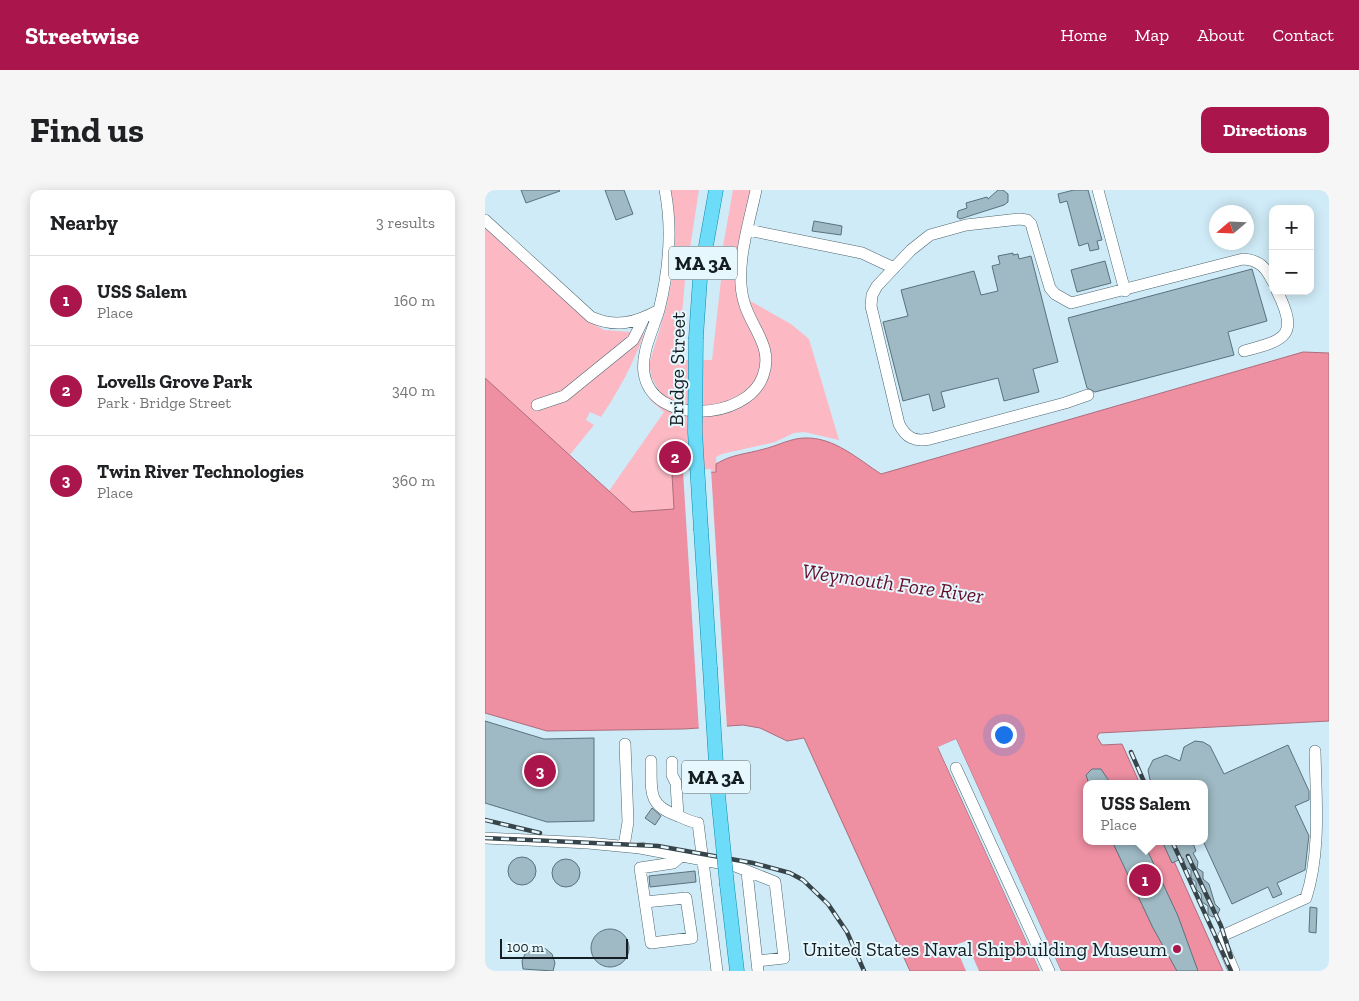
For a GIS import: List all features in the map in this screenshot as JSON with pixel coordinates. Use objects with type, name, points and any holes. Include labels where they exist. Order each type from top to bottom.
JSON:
[{"type":"main road","name":"Bridge Street","points":[[716,190],[700,279],[696,337],[695,432],[717,795],[737,971]]},
{"type":"street","points":[[665,190],[669,215],[667,273],[659,310],[644,362],[647,384],[660,400],[678,409],[719,410],[733,405],[754,390],[763,378],[766,356],[760,335],[748,313],[741,292],[744,254],[756,190]]},
{"type":"street","points":[[1097,190],[1125,291]]},
{"type":"street","points":[[1088,395],[1065,404],[930,439],[914,440],[908,436],[899,424],[871,306],[872,296],[877,286],[894,268],[930,235],[966,225],[1019,219],[1027,220],[1031,224],[1050,288],[1055,294],[1071,303],[1078,303],[1125,291],[1243,259],[1253,260],[1261,264],[1269,276]]},
{"type":"street","points":[[485,220],[591,317],[604,323],[631,323],[659,310]]},
{"type":"street","points":[[749,230],[862,253],[894,268]]},
{"type":"street","points":[[1244,351],[1271,344],[1285,334],[1289,320],[1279,295]]},
{"type":"street","points":[[537,405],[564,396],[633,340],[644,318]]},
{"type":"street","points":[[623,846],[628,822],[625,744]]},
{"type":"street","points":[[1234,971],[1222,944],[1224,935],[1306,898],[1313,876],[1316,844],[1315,751]]},
{"type":"street","points":[[651,761],[653,798],[665,811],[698,823],[717,971]]},
{"type":"street","points":[[672,762],[672,775],[676,783],[678,816]]},
{"type":"street","points":[[956,768],[1049,971]]},
{"type":"street","points":[[485,838],[623,846],[735,866],[775,882],[784,958],[758,966],[747,872]]},
{"type":"street","points":[[645,902],[686,898],[692,938],[651,943],[640,868],[673,863],[681,856]]},
{"type":"shaded area","points":[[671,190],[699,190],[685,280],[678,360],[712,360],[722,271],[719,269],[733,190],[751,190],[735,280],[736,293],[791,324],[809,339],[839,440],[804,432],[794,433],[775,442],[722,454],[716,457],[717,471],[672,474],[674,510],[632,512],[609,491],[664,412],[649,399],[659,391],[652,378],[649,364],[666,309],[675,264],[675,224]]},
{"type":"shaded area","points":[[485,227],[589,321],[604,330],[644,333],[631,365],[613,398],[601,417],[590,412],[586,420],[594,425],[569,456],[485,378]]},
{"type":"water","name":"Weymouth Fore River","points":[[1303,352],[1329,353],[1329,721],[1099,733],[1097,737],[1102,745],[1122,744],[1138,780],[1083,780],[1083,845],[1167,845],[1223,971],[1061,971],[956,739],[938,748],[1040,971],[910,971],[804,738],[787,741],[760,728],[743,725],[684,729],[547,731],[485,713],[485,378],[632,512],[674,509],[672,474],[716,472],[716,464],[728,458],[769,448],[795,439],[816,439],[836,445],[881,474]]},
{"type":"pier","points":[[711,469],[727,728],[699,731],[683,471]]},
{"type":"pier","points":[[956,739],[1061,971],[1058,971],[955,742],[941,749],[1043,971],[1040,971],[938,747]]},
{"type":"pier","points":[[966,941],[979,971],[966,971],[955,945]]},
{"type":"building","points":[[521,190],[559,190],[560,191],[526,203]]},
{"type":"building","points":[[605,190],[624,190],[633,214],[616,220]]},
{"type":"building","points":[[998,190],[1003,190],[1008,194],[1008,202],[1004,205],[960,219],[957,217],[958,211],[967,208],[966,203],[987,197],[988,199]]},
{"type":"building","points":[[1074,190],[1088,190],[1102,240],[1097,241],[1099,249],[1090,251],[1088,243],[1079,246],[1067,201],[1060,203],[1058,194]]},
{"type":"building","points":[[814,221],[842,226],[841,235],[812,231]]},
{"type":"building","points":[[1013,253],[1013,255],[1018,254],[1019,259],[1031,256],[1058,362],[1033,369],[1039,392],[1004,401],[998,378],[941,392],[945,407],[933,411],[929,394],[903,401],[883,322],[908,316],[901,290],[974,271],[981,295],[998,291],[992,266],[1000,264],[998,256]]},
{"type":"building","points":[[1105,261],[1111,283],[1077,292],[1071,270]]},
{"type":"building","points":[[1252,269],[1267,321],[1228,332],[1234,355],[1095,392],[1087,388],[1068,318]]},
{"type":"building","points":[[485,721],[544,739],[594,738],[594,821],[547,822],[485,803]]},
{"type":"building","points":[[1195,741],[1203,742],[1210,746],[1224,774],[1288,745],[1309,791],[1309,800],[1295,806],[1309,836],[1305,870],[1277,883],[1282,894],[1273,898],[1268,887],[1232,904],[1205,845],[1208,845],[1208,780],[1150,780],[1148,770],[1153,760],[1166,755],[1180,761],[1184,747]]},
{"type":"building","points":[[1092,769],[1101,769],[1108,780],[1088,780],[1086,775]]},
{"type":"building","points":[[652,808],[661,816],[655,825],[645,818]]},
{"type":"building","points":[[1114,845],[1145,845],[1178,916],[1198,971],[1177,971],[1153,928]]},
{"type":"building","points":[[1164,845],[1194,845],[1196,851],[1193,853],[1198,862],[1197,868],[1203,872],[1203,879],[1209,884],[1215,904],[1220,909],[1217,916],[1212,917],[1208,914],[1208,906],[1202,902],[1201,894],[1196,889],[1196,882],[1191,878],[1191,870],[1186,867],[1183,858],[1172,863]]},
{"type":"building","points":[[522,857],[532,861],[536,871],[532,881],[522,885],[512,881],[508,871],[512,861]]},
{"type":"building","points":[[566,859],[576,863],[580,873],[576,883],[566,887],[556,883],[552,873],[556,863]]},
{"type":"building","points":[[695,871],[696,882],[650,887],[649,876]]},
{"type":"building","points":[[1310,907],[1317,908],[1316,933],[1309,932]]},
{"type":"building","points":[[610,929],[624,934],[629,948],[624,962],[610,967],[596,962],[591,948],[596,934]]},
{"type":"building","points":[[537,947],[546,949],[552,954],[555,963],[553,971],[523,969],[522,961],[525,954]]},
{"type":"railway","points":[[1131,752],[1143,780]]},
{"type":"railway","points":[[485,820],[540,833]]},
{"type":"railway","points":[[485,838],[658,846],[753,863],[790,873],[803,880],[828,904],[847,932],[864,971]]},
{"type":"railway","points":[[1174,845],[1231,971]]},
{"type":"railway","points":[[1188,856],[1221,926],[1231,957]]},
{"type":"place","name":"Lovells Grove Park","points":[[675,457]]},
{"type":"place","name":"Twin River Technologies","points":[[540,771]]},
{"type":"place","name":"USS Salem","points":[[1145,880]]},
{"type":"place","name":"United States Naval Shipbuilding Museum","points":[[1177,949]]}]
